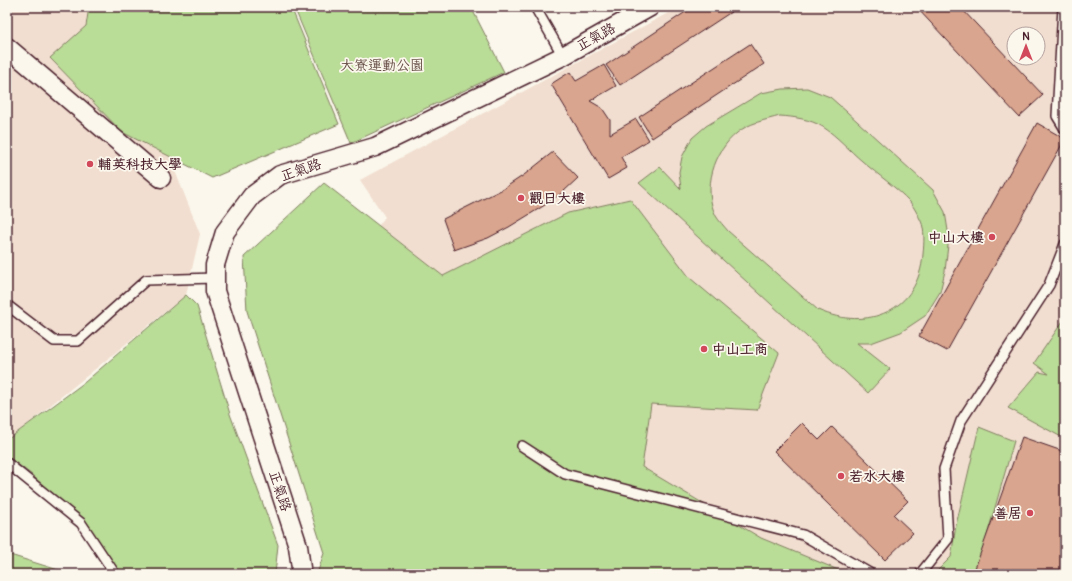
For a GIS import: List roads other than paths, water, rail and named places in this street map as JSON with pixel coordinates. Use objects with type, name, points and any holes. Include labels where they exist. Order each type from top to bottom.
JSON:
[{"type":"street","name":"正氣路","points":[[299,574],[301,568],[298,546],[215,291],[215,265],[225,232],[252,196],[280,175],[375,147],[563,56],[650,7]]},
{"type":"street","points":[[7,47],[161,178]]},
{"type":"lane","points":[[535,7],[563,56]]},
{"type":"lane","points":[[1063,7],[1057,116],[1065,128]]},
{"type":"lane","points":[[920,574],[948,539],[944,469],[961,420],[1049,285],[1065,244]]},
{"type":"lane","points":[[7,305],[54,341],[78,341],[146,280],[215,278]]},
{"type":"lane","points":[[522,446],[565,474],[803,535],[871,574]]},
{"type":"lane","points":[[7,464],[81,523],[115,574]]},
{"type":"place","name":"輔英科技大學","points":[[90,164]]},
{"type":"place","name":"觀日大樓","points":[[521,198]]},
{"type":"place","name":"中山大樓","points":[[992,237]]},
{"type":"place","name":"中山工商","points":[[704,349]]},
{"type":"place","name":"若水大樓","points":[[841,476]]},
{"type":"place","name":"善居","points":[[1030,513]]},
{"type":"park label","name":"大寮運動公園","points":[[382,65]]}]
